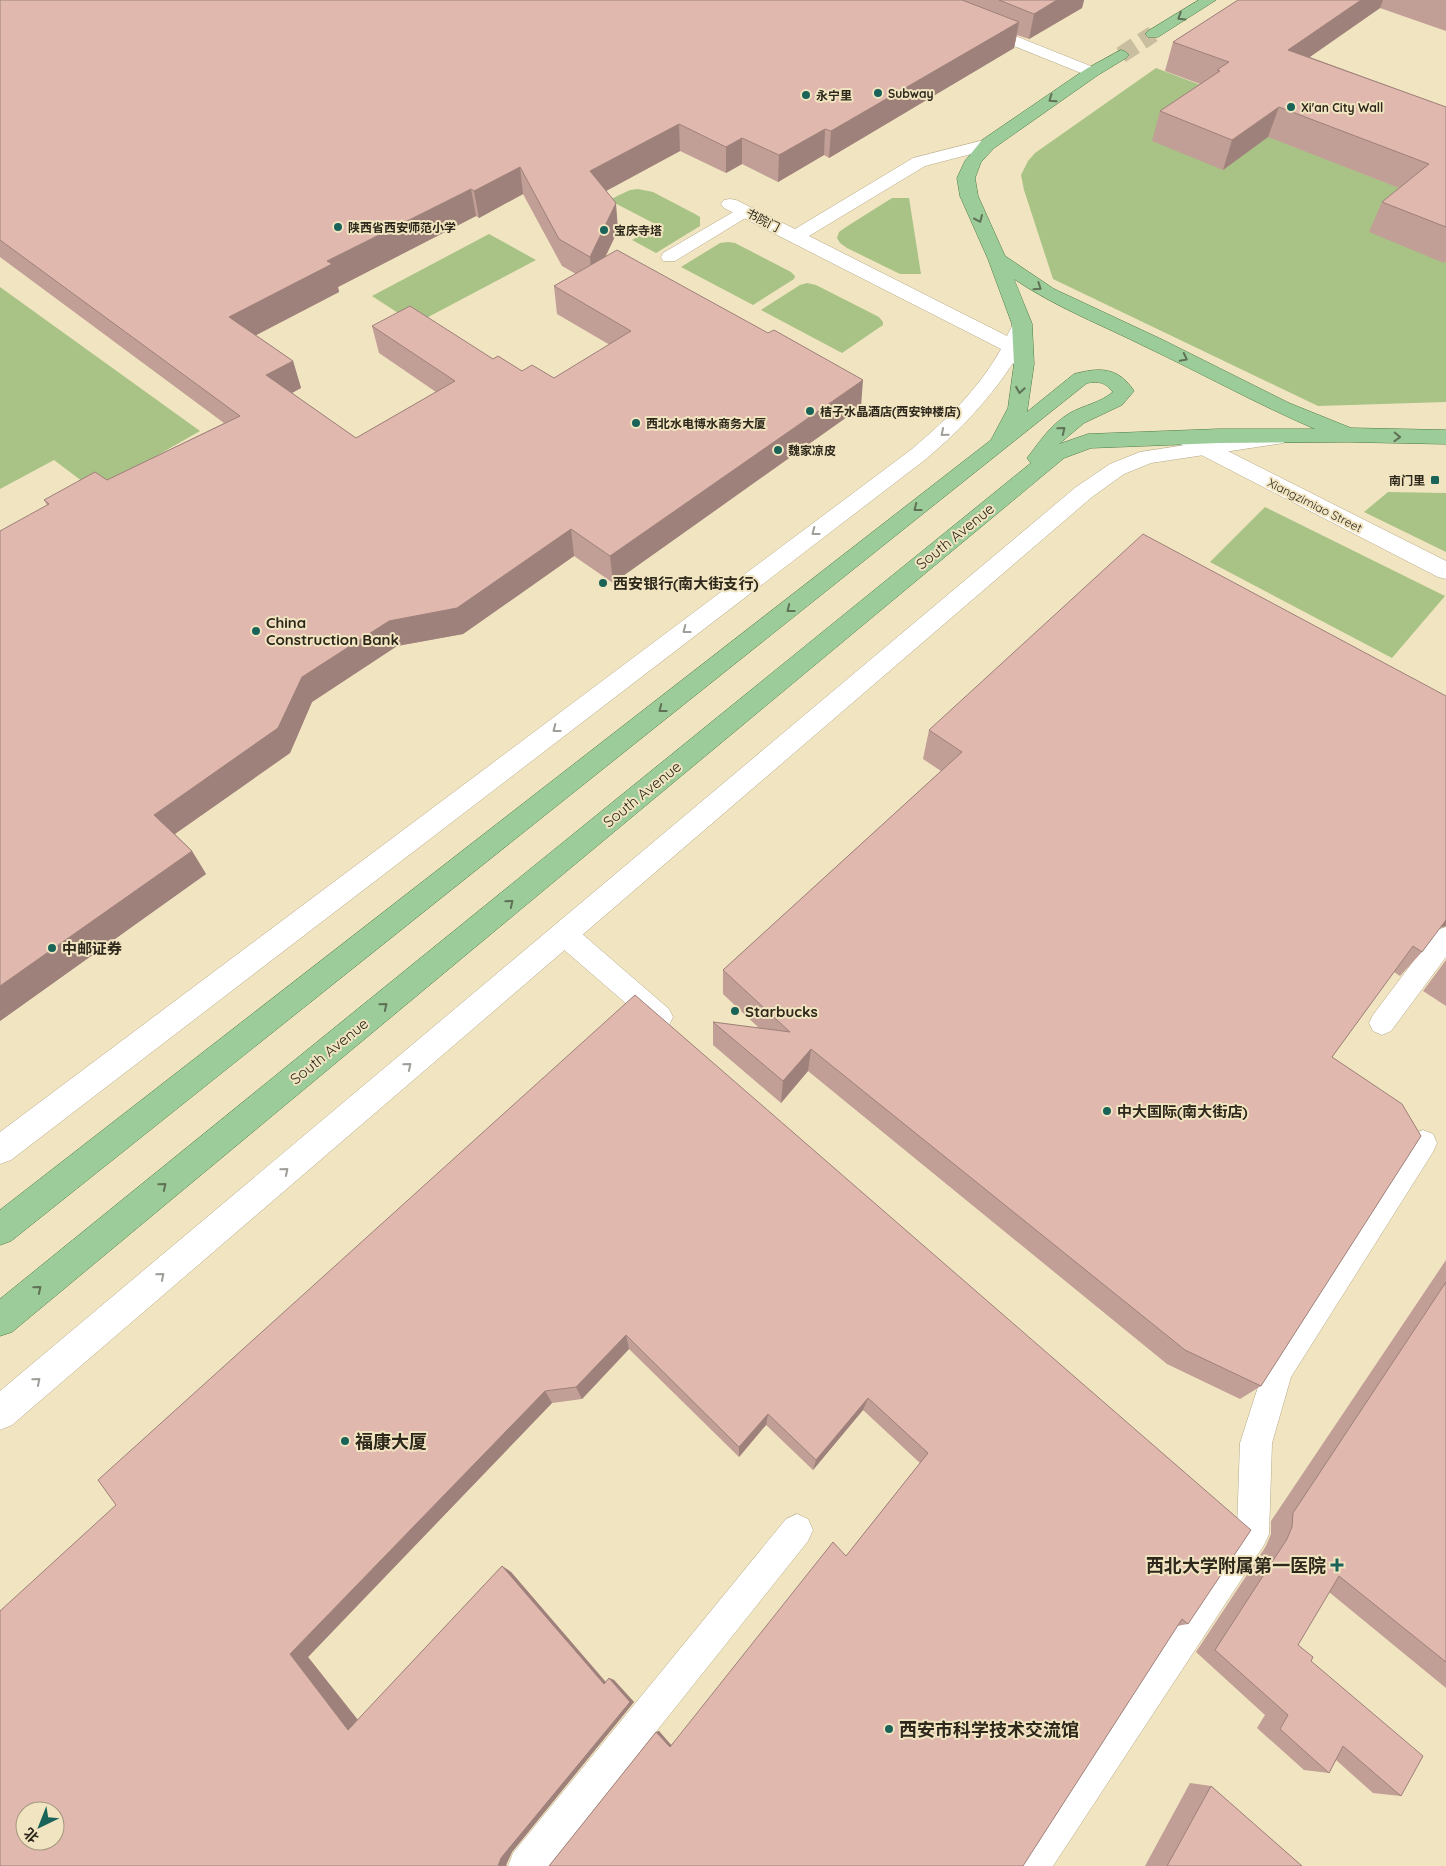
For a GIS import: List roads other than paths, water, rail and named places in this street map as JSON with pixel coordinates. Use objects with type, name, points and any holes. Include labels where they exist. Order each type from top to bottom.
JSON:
[{"type":"main road","points":[[1153,34],[1209,0]]},
{"type":"main road","points":[[998,445],[1010,426],[1018,408],[1018,355],[1022,324],[997,259],[969,196],[966,178],[973,161],[988,144],[1092,72],[1121,55]]},
{"type":"main road","points":[[997,259],[1047,293],[1154,343],[1282,408],[1348,435]]},
{"type":"main road","points":[[0,1230],[1082,378],[1102,375],[1112,379],[1124,391],[1119,399],[1076,418],[1052,438],[1021,482]]},
{"type":"main road","points":[[1295,436],[1446,437]]},
{"type":"main road","name":"South Avenue","points":[[0,1320],[1057,453],[1088,441],[1194,443]]},
{"type":"street","points":[[912,0],[1092,72]]},
{"type":"street","points":[[796,236],[919,162],[988,144]]},
{"type":"street","name":"书院门","points":[[738,207],[1018,355]]},
{"type":"street","points":[[0,1150],[919,454],[956,424],[979,399],[1001,368],[1018,355]]},
{"type":"street","points":[[0,1413],[1084,492],[1117,469],[1147,457],[1194,443],[1295,436]]},
{"type":"street","name":"Xiangzimiao Street","points":[[1194,443],[1446,571]]},
{"type":"lane","points":[[669,257],[738,207]]},
{"type":"lane","points":[[564,934],[676,1032]]},
{"type":"lane","points":[[1382,1023],[1446,938]]},
{"type":"lane","points":[[1032,1866],[1242,1524],[1256,1443],[1278,1370],[1422,1143]]},
{"type":"lane","points":[[526,1866],[796,1530]]},
{"type":"tunnel","points":[[1121,55],[1153,34]]},
{"type":"place","name":"Subway","points":[[878,93]]},
{"type":"place","name":"永宁里","points":[[806,95]]},
{"type":"place","name":"Xi'an City Wall","points":[[1291,107]]},
{"type":"place","name":"陕西省西安师范小学","points":[[338,227]]},
{"type":"place","name":"宝庆寺塔","points":[[604,230]]},
{"type":"place","name":"桔子水晶酒店(西安钟楼店)","points":[[810,411]]},
{"type":"place","name":"西北水电博水商务大厦","points":[[636,423]]},
{"type":"place","name":"魏家凉皮","points":[[778,450]]},
{"type":"place","name":"南门里","points":[[1435,480]]},
{"type":"place","name":"西安银行(南大街支行)","points":[[603,583]]},
{"type":"place","name":"China Construction Bank","points":[[256,631]]},
{"type":"place","name":"中邮证券","points":[[52,948]]},
{"type":"place","name":"Starbucks","points":[[735,1011]]},
{"type":"place","name":"中大国际(南大街店)","points":[[1107,1111]]},
{"type":"place","name":"福康大厦","points":[[345,1441]]},
{"type":"place","name":"西北大学附属第一医院","points":[[1337,1565]]},
{"type":"place","name":"西安市科学技术交流馆","points":[[889,1729]]}]
